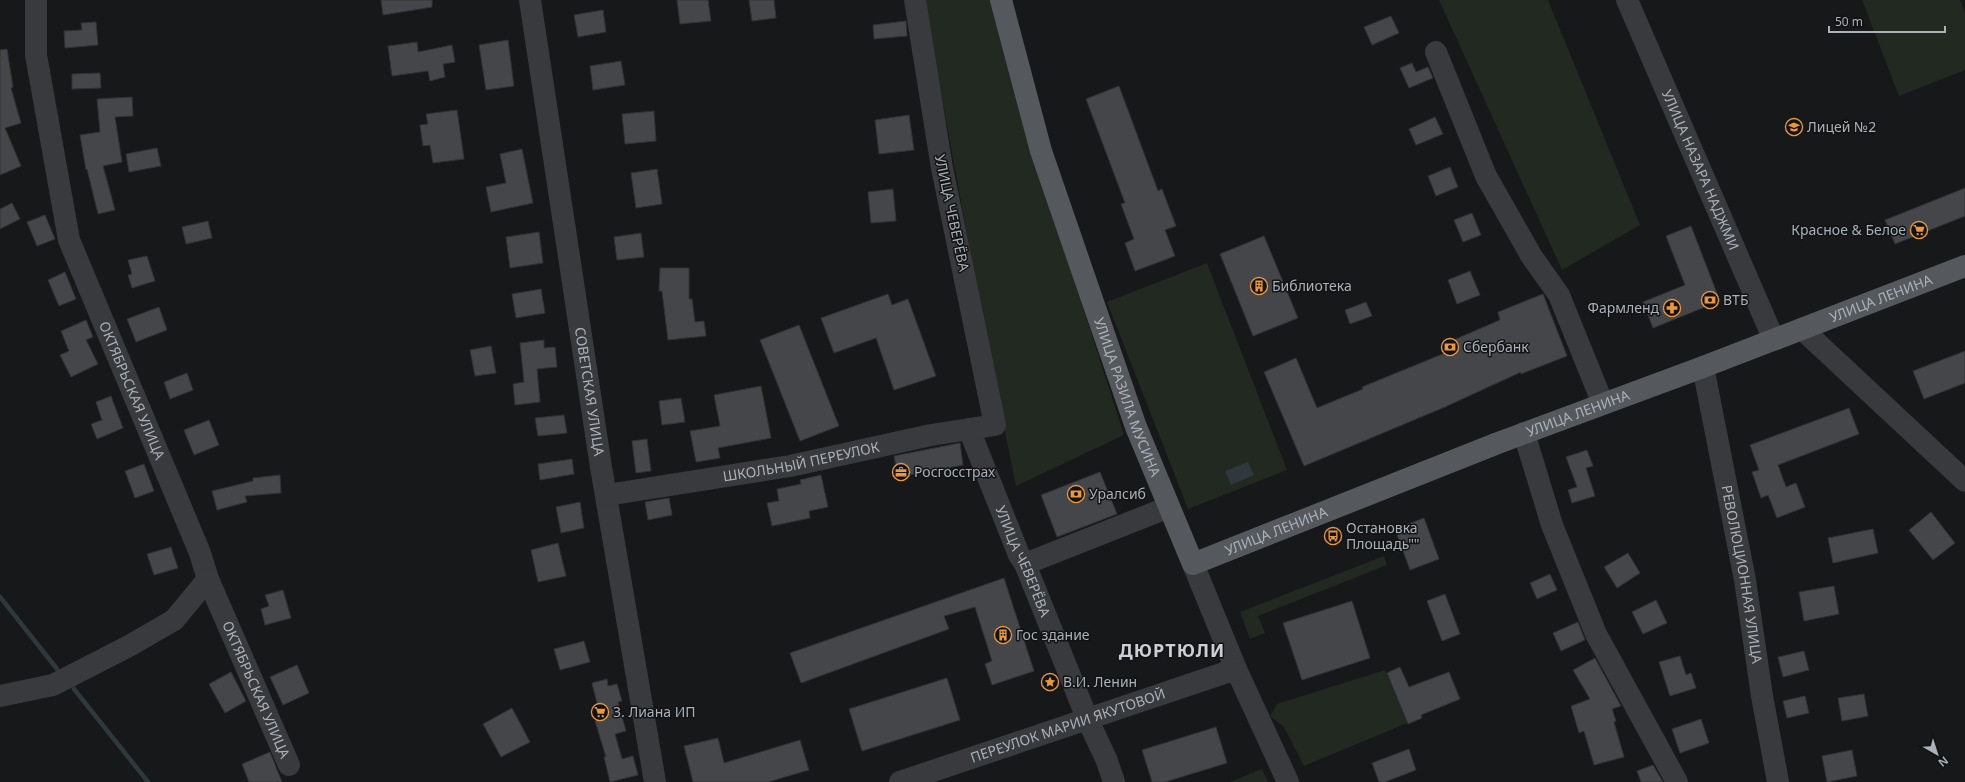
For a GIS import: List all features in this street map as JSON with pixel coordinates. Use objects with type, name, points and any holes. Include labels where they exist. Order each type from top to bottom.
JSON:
[{"type":"main road","name":"УЛИЦА РАЗИЛА МУСИНА","points":[[1001,0],[1042,151],[1136,428],[1193,564]]},
{"type":"main road","name":"УЛИЦА ЛЕНИНА","points":[[1193,564],[1524,433],[1703,367],[1965,266]]},
{"type":"street","name":"ОКТЯБРЬСКАЯ УЛИЦА","points":[[36,0],[36,55],[69,240],[200,553],[208,579],[289,765]]},
{"type":"street","name":"СОВЕТСКАЯ УЛИЦА","points":[[530,0],[601,467],[655,782]]},
{"type":"street","name":"УЛИЦА ЧЕВЕРЁВА","points":[[915,0],[942,168],[995,425]]},
{"type":"street","name":"УЛИЦА НАЗАРА НАДЖМИ","points":[[1627,0],[1774,340]]},
{"type":"street","points":[[1436,52],[1486,176],[1532,258],[1559,295],[1603,404]]},
{"type":"street","points":[[1802,329],[1965,481]]},
{"type":"street","name":"РЕВОЛЮЦИОННАЯ УЛИЦА","points":[[1703,367],[1745,580],[1762,696],[1778,782]]},
{"type":"street","name":"ШКОЛЬНЫЙ ПЕРЕУЛОК","points":[[607,496],[790,466],[931,435],[995,425]]},
{"type":"street","name":"УЛИЦА ЧЕВЕРЁВА","points":[[970,429],[1019,555],[1025,564],[1086,718],[1107,761],[1114,782]]},
{"type":"street","points":[[1524,433],[1552,525],[1596,634],[1677,782]]},
{"type":"street","points":[[1025,564],[1169,507]]},
{"type":"street","name":"УЛИЦА РАЗИЛА МУСИНА","points":[[1193,564],[1236,669],[1288,782]]},
{"type":"street","points":[[0,696],[53,685],[129,646],[174,620],[208,579]]},
{"type":"street","name":"ПЕРЕУЛОК МАРИИ ЯКУТОВОЙ","points":[[900,782],[1086,718],[1236,669]]},
{"type":"shaded area","points":[[924,0],[992,0],[1044,186],[1124,435],[1016,486],[987,343]]},
{"type":"shaded area","points":[[1439,0],[1548,0],[1640,225],[1562,270]]},
{"type":"shaded area","points":[[1862,0],[1960,0],[1965,13],[1965,70],[1899,96]]},
{"type":"shaded area","points":[[1207,263],[1287,470],[1188,509],[1107,302]]},
{"type":"shaded area","points":[[1248,462],[1254,475],[1231,485],[1225,471]]},
{"type":"shaded area","points":[[1384,556],[1387,565],[1258,616],[1265,633],[1250,639],[1240,612]]},
{"type":"shaded area","points":[[1385,670],[1407,723],[1304,766],[1284,727],[1270,716],[1277,704]]},
{"type":"shaded area","points":[[1262,769],[1268,782],[1230,782]]},
{"type":"building","points":[[381,0],[432,0],[432,7],[383,15]]},
{"type":"building","points":[[677,0],[708,0],[711,21],[680,24]]},
{"type":"building","points":[[749,0],[774,0],[776,18],[752,21]]},
{"type":"building","points":[[603,10],[606,32],[578,37],[574,15]]},
{"type":"building","points":[[1391,16],[1399,33],[1372,45],[1364,27]]},
{"type":"building","points":[[906,21],[907,36],[874,39],[873,25]]},
{"type":"building","points":[[96,22],[98,45],[65,48],[64,31],[82,30],[81,23]]},
{"type":"building","points":[[508,40],[514,86],[486,90],[479,45]]},
{"type":"building","points":[[417,42],[418,52],[452,45],[455,62],[443,64],[445,77],[430,81],[428,71],[392,76],[388,46]]},
{"type":"building","points":[[7,49],[13,87],[11,88],[21,123],[5,128],[21,166],[0,175],[0,50]]},
{"type":"building","points":[[621,61],[625,85],[593,90],[590,66]]},
{"type":"building","points":[[1412,63],[1416,72],[1428,67],[1433,78],[1409,88],[1400,68]]},
{"type":"building","points":[[100,73],[101,88],[72,89],[72,74]]},
{"type":"building","points":[[1119,86],[1158,191],[1162,189],[1176,226],[1165,230],[1175,256],[1135,271],[1125,243],[1134,239],[1121,204],[1125,203],[1086,99]]},
{"type":"building","points":[[132,97],[133,116],[115,117],[122,162],[103,166],[115,210],[98,214],[87,169],[86,170],[80,135],[100,132],[97,99]]},
{"type":"building","points":[[457,110],[464,159],[433,163],[430,145],[423,146],[420,125],[428,124],[426,114]]},
{"type":"building","points":[[654,111],[656,141],[625,144],[622,114]]},
{"type":"building","points":[[909,115],[914,150],[879,154],[875,120]]},
{"type":"building","points":[[1435,117],[1443,134],[1416,145],[1409,129]]},
{"type":"building","points":[[157,148],[161,166],[129,172],[126,154]]},
{"type":"building","points":[[522,149],[533,203],[491,212],[486,187],[506,183],[500,154]]},
{"type":"building","points":[[1450,167],[1458,187],[1436,196],[1428,176]]},
{"type":"building","points":[[657,169],[662,204],[636,208],[631,173]]},
{"type":"building","points":[[1965,188],[1965,216],[1895,244],[1885,220]]},
{"type":"building","points":[[893,189],[896,221],[871,223],[868,192]]},
{"type":"building","points":[[12,203],[20,219],[0,229],[0,209]]},
{"type":"building","points":[[1472,213],[1481,235],[1463,242],[1454,220]]},
{"type":"building","points":[[45,215],[55,239],[37,246],[27,222]]},
{"type":"building","points":[[208,221],[212,238],[186,244],[182,227]]},
{"type":"building","points":[[1691,226],[1720,301],[1653,328],[1643,302],[1685,285],[1666,236]]},
{"type":"building","points":[[539,232],[543,263],[510,268],[506,237]]},
{"type":"building","points":[[641,233],[644,257],[617,260],[614,237]]},
{"type":"building","name":"Библиотека","points":[[1264,236],[1298,318],[1253,336],[1220,254]]},
{"type":"building","points":[[147,256],[155,281],[132,288],[128,275],[132,274],[128,260]]},
{"type":"building","points":[[660,268],[689,268],[689,299],[692,299],[695,322],[704,321],[706,336],[668,340],[662,291],[659,291]]},
{"type":"building","points":[[1470,271],[1480,295],[1457,304],[1448,280]]},
{"type":"building","points":[[65,272],[76,299],[59,306],[48,280]]},
{"type":"building","points":[[541,289],[545,313],[516,318],[512,294]]},
{"type":"building","points":[[888,294],[892,305],[908,299],[936,376],[894,390],[876,338],[834,353],[821,318]]},
{"type":"building","points":[[1543,294],[1567,356],[1521,374],[1521,372],[1445,407],[1304,466],[1264,372],[1296,358],[1317,408],[1363,389],[1362,387],[1445,353],[1442,345],[1500,320],[1498,312]]},
{"type":"building","points":[[1366,302],[1372,316],[1350,324],[1345,310]]},
{"type":"building","points":[[159,307],[167,330],[136,342],[127,319]]},
{"type":"building","points":[[86,320],[93,337],[86,340],[98,364],[71,377],[60,355],[69,351],[61,331]]},
{"type":"building","points":[[799,325],[839,426],[800,441],[760,340]]},
{"type":"building","points":[[544,340],[544,348],[555,347],[557,367],[537,369],[540,402],[515,405],[513,384],[524,382],[520,343]]},
{"type":"building","points":[[491,346],[496,373],[475,376],[470,350]]},
{"type":"building","points":[[1965,351],[1965,383],[1924,399],[1913,371]]},
{"type":"building","points":[[187,373],[193,390],[170,399],[164,382]]},
{"type":"building","points":[[761,386],[771,438],[718,448],[720,458],[696,462],[690,431],[720,426],[714,395]]},
{"type":"building","points":[[111,396],[123,428],[97,439],[91,424],[102,420],[96,402]]},
{"type":"building","points":[[681,398],[685,422],[662,425],[659,401]]},
{"type":"building","points":[[1849,408],[1859,434],[1778,465],[1786,487],[1796,483],[1805,507],[1777,518],[1768,495],[1761,498],[1752,472],[1759,470],[1750,445]]},
{"type":"building","points":[[564,415],[567,433],[538,436],[535,418]]},
{"type":"building","points":[[209,420],[219,445],[194,455],[184,430]]},
{"type":"building","points":[[647,439],[651,471],[636,473],[632,441]]},
{"type":"building","points":[[960,443],[963,465],[898,477],[894,456]]},
{"type":"building","points":[[1587,450],[1593,466],[1586,468],[1595,496],[1572,503],[1568,490],[1577,487],[1566,457]]},
{"type":"building","points":[[572,459],[574,474],[540,480],[538,464]]},
{"type":"building","points":[[144,464],[154,491],[135,498],[125,471]]},
{"type":"building","points":[[1100,472],[1117,514],[1057,537],[1041,495]]},
{"type":"building","points":[[280,475],[281,493],[245,496],[247,502],[217,510],[212,491],[253,481],[253,478]]},
{"type":"building","points":[[821,475],[828,507],[809,511],[810,518],[772,526],[767,503],[779,501],[777,489],[801,484],[800,480]]},
{"type":"building","points":[[669,498],[672,515],[648,520],[645,502]]},
{"type":"building","points":[[580,502],[584,528],[561,533],[556,507]]},
{"type":"building","points":[[1931,512],[1955,543],[1933,560],[1909,530]]},
{"type":"building","points":[[1424,518],[1439,559],[1410,570],[1395,529]]},
{"type":"building","points":[[1873,529],[1878,553],[1833,563],[1828,538]]},
{"type":"building","points":[[558,543],[566,576],[538,582],[531,550]]},
{"type":"building","points":[[171,547],[178,568],[154,575],[147,554]]},
{"type":"building","points":[[1628,553],[1640,573],[1617,588],[1604,567]]},
{"type":"building","points":[[1550,574],[1557,590],[1537,599],[1530,583]]},
{"type":"building","points":[[1004,578],[1034,671],[992,685],[985,664],[992,661],[975,607],[944,616],[949,629],[801,683],[790,653]]},
{"type":"building","points":[[1834,586],[1839,614],[1804,621],[1799,592]]},
{"type":"building","points":[[283,590],[291,618],[265,625],[261,609],[269,606],[265,595]]},
{"type":"building","points":[[1445,594],[1460,634],[1442,641],[1427,601]]},
{"type":"building","points":[[1656,600],[1667,623],[1643,634],[1632,612]]},
{"type":"building","points":[[1352,601],[1370,658],[1302,680],[1283,623]]},
{"type":"building","points":[[1578,622],[1585,640],[1561,651],[1553,633]]},
{"type":"building","points":[[584,641],[590,662],[560,670],[554,649]]},
{"type":"building","points":[[1804,651],[1809,670],[1783,677],[1778,657]]},
{"type":"building","points":[[1680,656],[1686,675],[1691,673],[1696,688],[1670,696],[1659,662]]},
{"type":"building","points":[[1595,658],[1621,706],[1612,709],[1616,721],[1614,722],[1624,757],[1594,765],[1584,731],[1579,733],[1571,706],[1590,699],[1573,670]]},
{"type":"building","points":[[297,665],[309,693],[283,705],[270,677]]},
{"type":"building","points":[[1400,667],[1409,687],[1449,672],[1460,699],[1421,715],[1422,718],[1408,724],[1387,673]]},
{"type":"building","points":[[231,672],[246,701],[225,713],[209,684]]},
{"type":"building","points":[[947,678],[960,720],[862,751],[849,709]]},
{"type":"building","points":[[607,679],[608,686],[617,684],[622,701],[618,702],[626,731],[615,734],[622,759],[633,756],[638,775],[610,782],[604,757],[606,757],[595,721],[601,719],[592,683]]},
{"type":"building","points":[[1864,694],[1868,716],[1842,721],[1838,698]]},
{"type":"building","points":[[1805,696],[1809,713],[1787,718],[1783,701]]},
{"type":"building","points":[[512,708],[530,742],[501,757],[483,724]]},
{"type":"building","points":[[1701,719],[1709,743],[1680,753],[1672,729]]},
{"type":"building","points":[[1216,727],[1227,763],[1165,782],[1152,782],[1142,750]]},
{"type":"building","points":[[718,738],[724,763],[800,740],[809,770],[768,782],[693,782],[684,746]]},
{"type":"building","points":[[1409,749],[1416,770],[1385,782],[1379,782],[1372,763]]},
{"type":"building","points":[[1852,750],[1857,776],[1827,782],[1822,756]]},
{"type":"building","points":[[270,752],[282,782],[249,782],[242,764]]},
{"type":"building","points":[[1653,765],[1663,782],[1641,782],[1637,771]]},
{"type":"waterway","points":[[0,597],[57,669]]},
{"type":"waterway","points":[[74,689],[148,782]]},
{"type":"place","name":"Лицей №2","points":[[1794,127]]},
{"type":"place","name":"Красное & Белое","points":[[1919,230]]},
{"type":"place","name":"Библиотека","points":[[1259,286]]},
{"type":"place","name":"ВТБ","points":[[1710,300]]},
{"type":"place","name":"Фармленд","points":[[1672,308]]},
{"type":"place","name":"Сбербанк","points":[[1450,347]]},
{"type":"place","name":"Росгосстрах","points":[[901,472]]},
{"type":"place","name":"Уралсиб","points":[[1076,494]]},
{"type":"place","name":"Остановка Площадь\"\"","points":[[1333,536]]},
{"type":"place","name":"Гос здание","points":[[1003,635]]},
{"type":"place","name":"В.И. Ленин","points":[[1050,682]]},
{"type":"place","name":"3. Лиана ИП","points":[[600,712]]},
{"type":"district","name":"ДЮРТЮЛИ","points":[[1172,651]]}]
